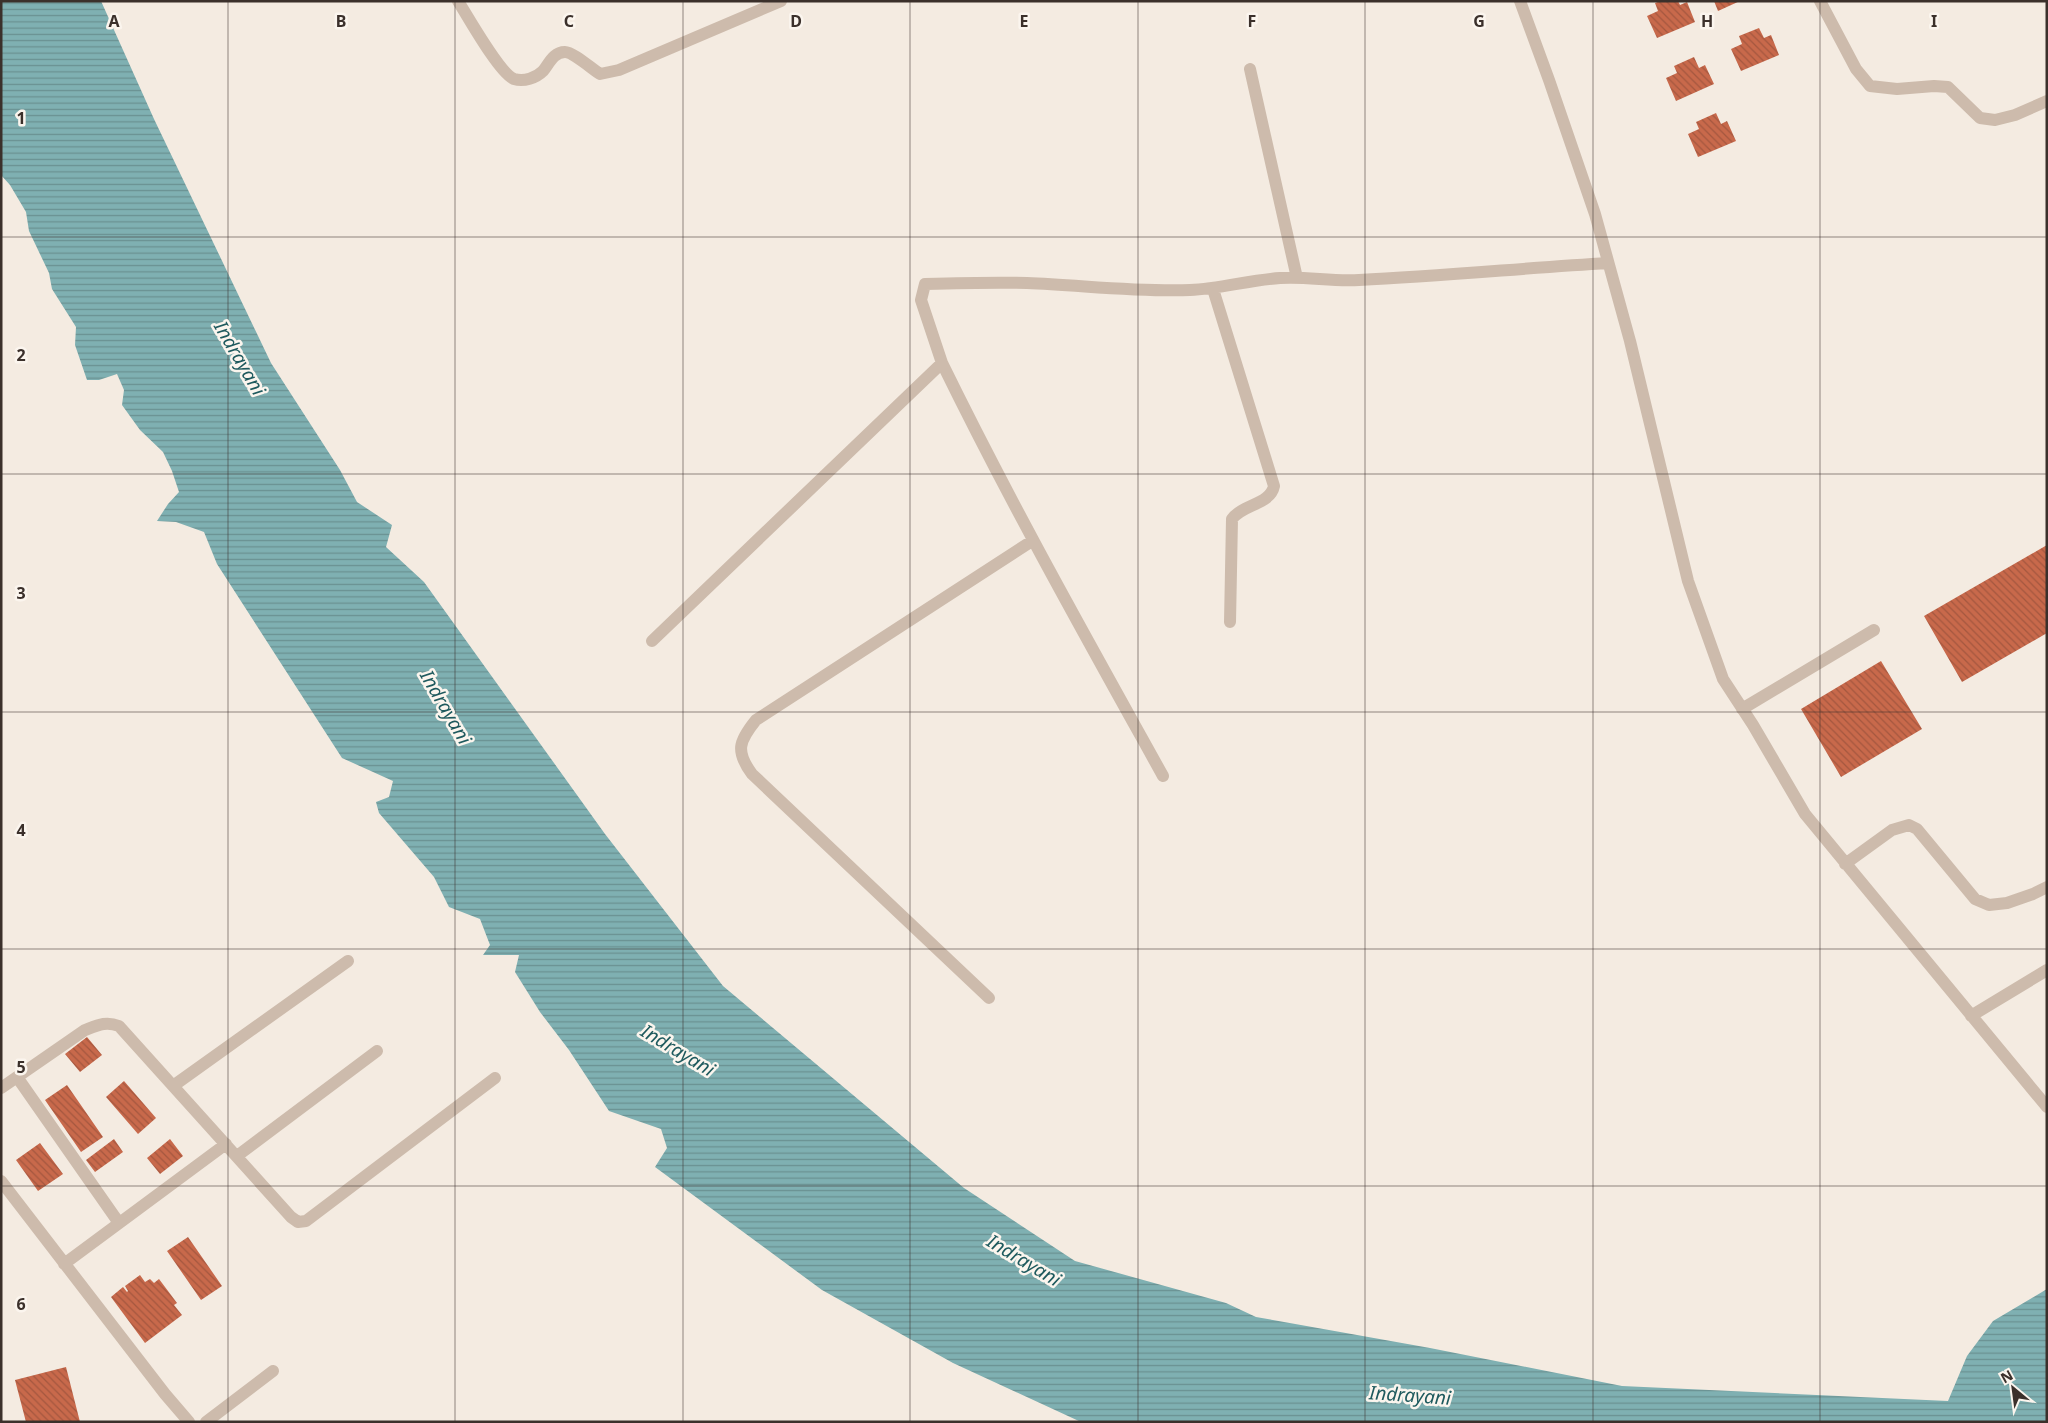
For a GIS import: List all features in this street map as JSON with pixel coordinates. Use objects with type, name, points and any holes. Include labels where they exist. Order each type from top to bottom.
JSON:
[{"type":"street","points":[[458,1],[501,68],[513,79],[522,80],[532,78],[542,72],[553,57],[560,52],[567,52],[600,74],[619,70],[781,1]]},
{"type":"street","points":[[1520,1],[1595,214],[1630,341],[1688,581],[1723,679],[1805,814],[2047,1106]]},
{"type":"street","points":[[1820,1],[1856,69],[1870,86],[1896,89],[1934,86],[1948,87],[1980,118],[1995,120],[2014,115],[2047,101]]},
{"type":"street","points":[[1250,69],[1297,278]]},
{"type":"street","points":[[1163,776],[1032,541],[990,462],[942,363],[921,300],[925,284],[1028,283],[1153,291],[1213,289],[1280,278],[1356,280],[1427,277],[1492,270],[1608,263]]},
{"type":"street","points":[[1213,289],[1274,486],[1273,494],[1268,498],[1242,510],[1232,519],[1230,622]]},
{"type":"street","points":[[652,641],[942,363]]},
{"type":"street","points":[[989,998],[752,774],[744,764],[740,750],[744,736],[756,720],[1032,541]]},
{"type":"street","points":[[1742,708],[1874,630]]},
{"type":"street","points":[[1845,864],[1892,830],[1908,825],[1917,829],[1975,899],[1989,905],[2007,903],[2047,887]]},
{"type":"street","points":[[173,1086],[348,961]]},
{"type":"street","points":[[1971,1016],[2047,970]]},
{"type":"street","points":[[1,1088],[86,1030],[98,1024],[110,1023],[119,1026],[291,1217],[298,1222],[306,1221],[495,1078]]},
{"type":"street","points":[[237,1156],[377,1051]]},
{"type":"street","points":[[17,1077],[119,1223]]},
{"type":"street","points":[[64,1264],[226,1144]]},
{"type":"street","points":[[1,1181],[188,1422]]},
{"type":"street","points":[[206,1422],[273,1371]]},
{"type":"water","name":"Indrayani","points":[[1,1],[101,1],[154,119],[271,363],[340,470],[357,502],[392,525],[386,547],[424,582],[605,834],[723,986],[964,1188],[1075,1261],[1226,1303],[1256,1317],[1430,1348],[1622,1386],[1948,1401],[1967,1356],[1993,1321],[2047,1289],[2047,1422],[1081,1422],[953,1363],[822,1290],[655,1167],[667,1148],[661,1129],[609,1111],[569,1050],[540,1012],[515,972],[519,955],[483,955],[490,945],[480,919],[449,907],[434,877],[379,813],[376,802],[389,797],[393,781],[342,758],[217,564],[204,532],[176,522],[157,521],[168,504],[179,492],[172,471],[163,452],[140,430],[122,405],[124,390],[117,374],[99,380],[87,380],[75,345],[76,327],[52,289],[49,273],[29,231],[26,212],[10,185],[1,175]]},
{"type":"building","points":[[1660,1],[1678,1],[1680,5],[1687,2],[1695,22],[1657,38],[1647,16],[1658,11],[1655,3]]},
{"type":"building","points":[[1714,1],[1740,1],[1718,11]]},
{"type":"building","points":[[1759,28],[1764,38],[1771,35],[1779,55],[1741,71],[1731,49],[1742,44],[1739,36]]},
{"type":"building","points":[[1694,57],[1699,68],[1705,65],[1714,84],[1676,101],[1666,78],[1677,73],[1674,66]]},
{"type":"building","points":[[1716,113],[1721,124],[1727,121],[1736,141],[1698,157],[1688,134],[1699,129],[1696,122]]},
{"type":"building","points":[[2047,545],[2047,633],[1962,682],[1924,616]]},
{"type":"building","points":[[1881,661],[1922,729],[1841,777],[1801,709]]},
{"type":"building","points":[[87,1037],[102,1055],[80,1072],[65,1054]]},
{"type":"building","points":[[124,1081],[156,1118],[138,1134],[106,1097]]},
{"type":"building","points":[[67,1085],[103,1137],[81,1152],[45,1100]]},
{"type":"building","points":[[114,1139],[123,1152],[95,1172],[86,1160]]},
{"type":"building","points":[[170,1139],[183,1156],[160,1174],[147,1158]]},
{"type":"building","points":[[40,1143],[63,1174],[38,1191],[16,1160]]},
{"type":"building","points":[[188,1237],[222,1286],[201,1300],[167,1251]]},
{"type":"building","points":[[140,1275],[145,1282],[150,1279],[154,1283],[159,1279],[177,1303],[174,1305],[182,1315],[145,1343],[111,1297],[123,1287],[127,1292],[125,1286]]},
{"type":"building","points":[[66,1367],[80,1422],[26,1422],[15,1380]]}]
